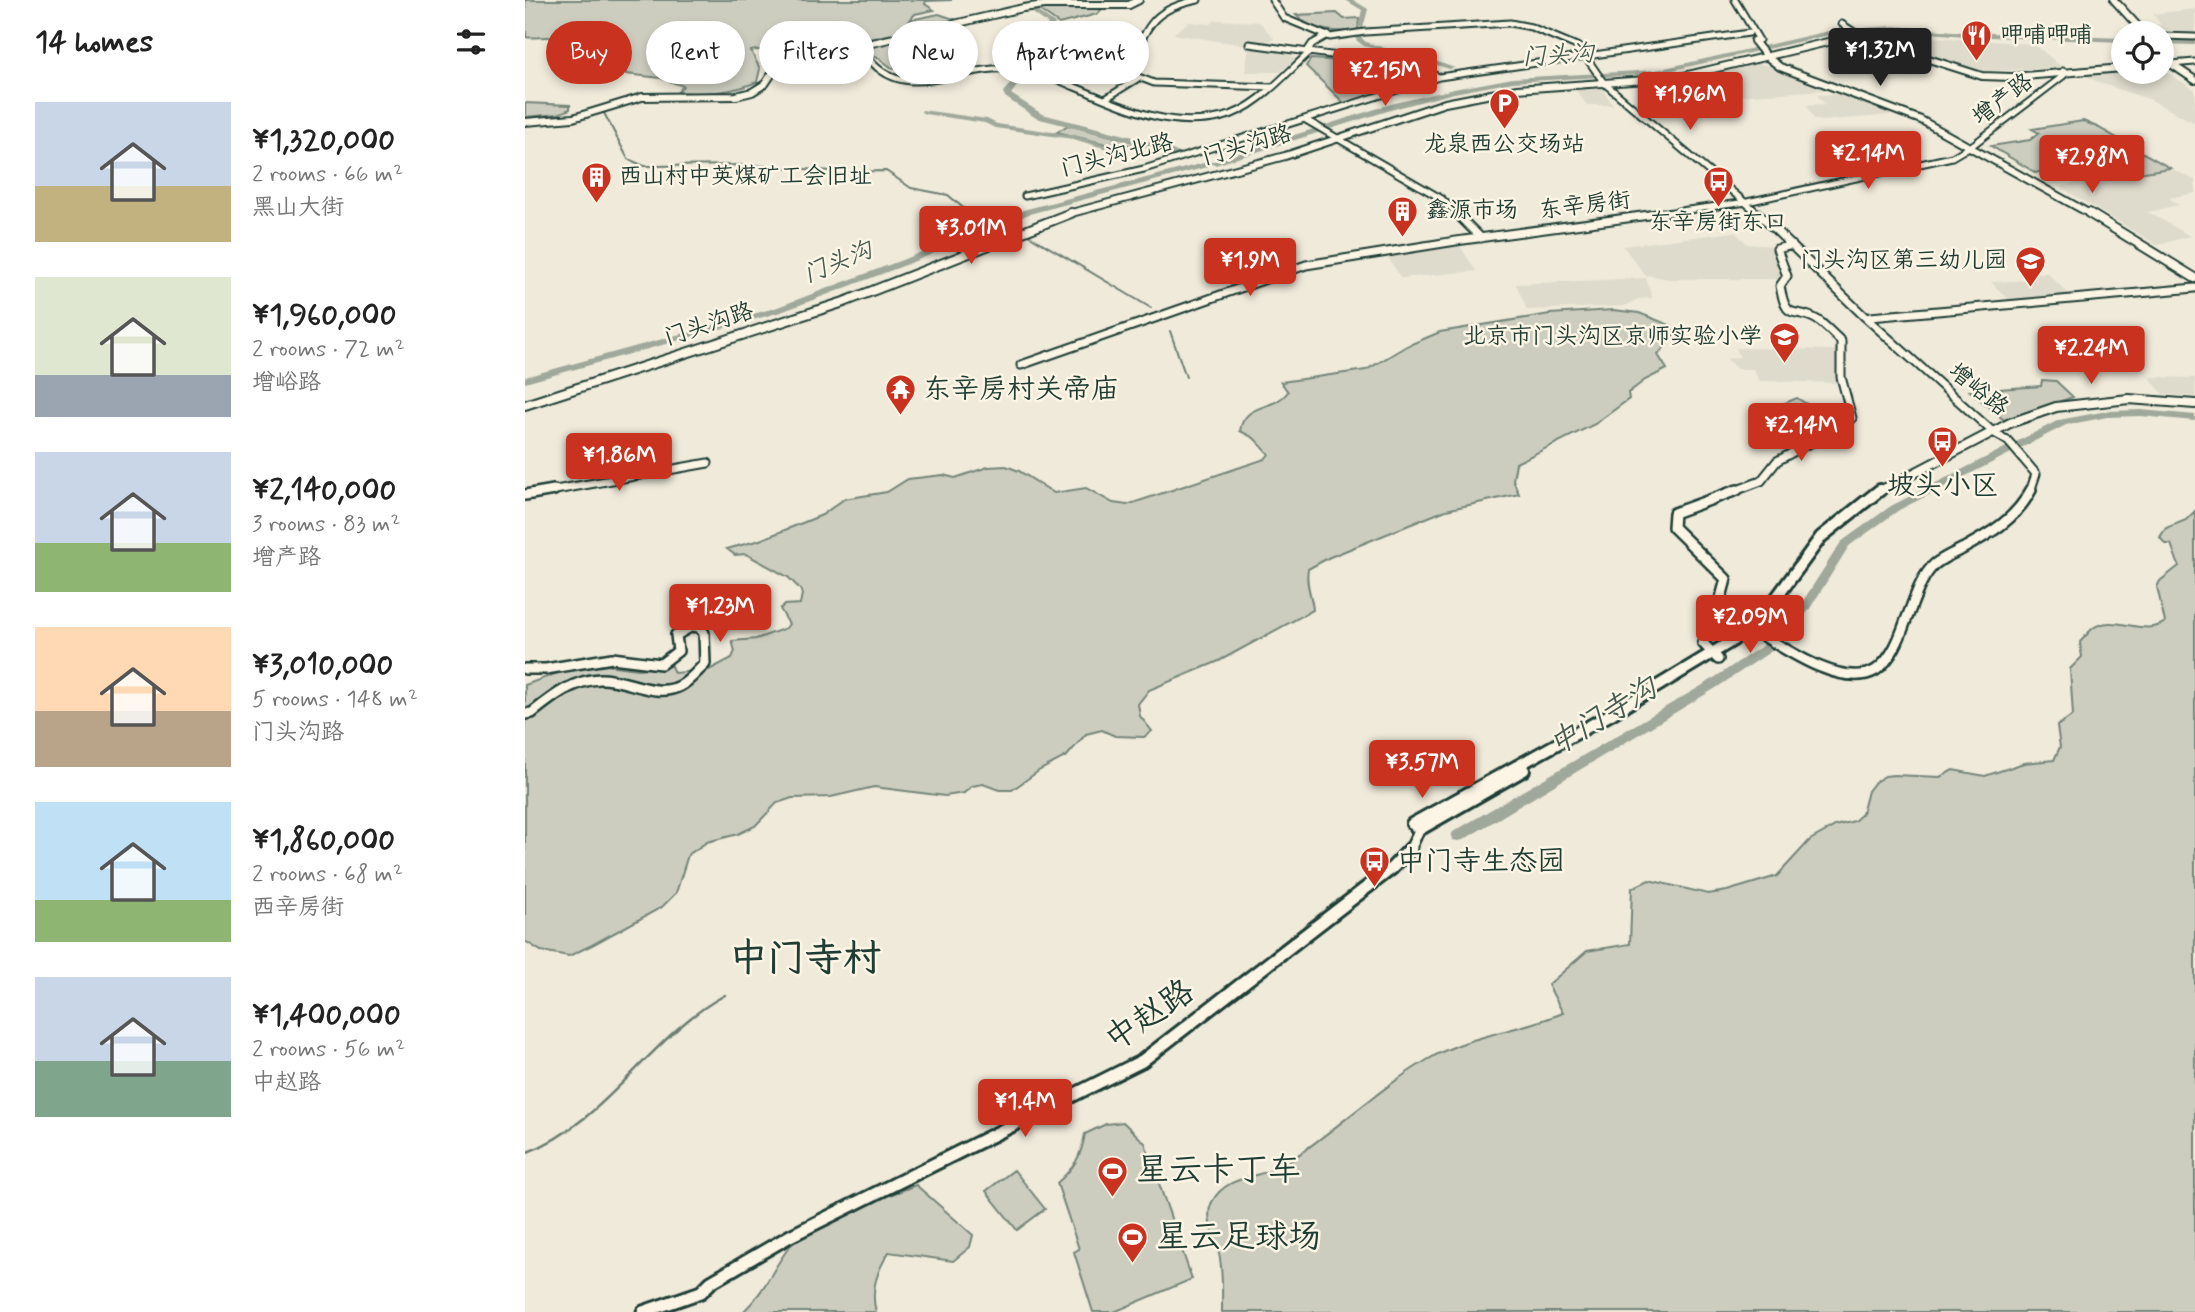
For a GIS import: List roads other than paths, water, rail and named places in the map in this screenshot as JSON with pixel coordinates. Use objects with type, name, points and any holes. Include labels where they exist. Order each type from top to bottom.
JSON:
[{"type":"main road","points":[[874,42],[1023,8],[1045,5],[1129,5],[1139,0]]},
{"type":"main road","points":[[2108,0],[2126,21]]},
{"type":"main road","points":[[2114,0],[2133,21]]},
{"type":"main road","name":"门头沟路","points":[[525,403],[844,302],[1064,215],[1285,156],[1434,104],[1481,93],[1548,85],[1675,78],[1767,53],[1836,40],[1865,38],[1982,76],[2111,68]]},
{"type":"main road","points":[[1756,40],[1788,71],[1921,120],[1972,145],[2195,276]]},
{"type":"main road","points":[[2174,69],[2195,83]]},
{"type":"main road","points":[[525,122],[579,117],[610,105],[653,96],[708,99],[731,96],[753,90],[761,84]]},
{"type":"main road","points":[[1415,827],[1715,657],[1756,631],[1784,601],[1826,542],[1862,509],[1901,485],[2033,419],[2083,406],[2123,403],[2195,406]]},
{"type":"street","points":[[1149,23],[1159,12],[1198,0]]},
{"type":"street","points":[[1275,0],[1284,18],[1330,36],[1510,23],[1568,40],[1587,54]]},
{"type":"street","points":[[1733,0],[1749,33],[1756,40]]},
{"type":"street","points":[[1733,0],[1756,40]]},
{"type":"street","points":[[1844,25],[1865,38]]},
{"type":"street","name":"门头沟北路","points":[[1025,196],[1144,169],[1439,77],[1749,33]]},
{"type":"street","points":[[1068,84],[1149,117],[1166,120],[1207,120],[1235,114],[1248,107],[1306,53],[1330,36]]},
{"type":"street","points":[[2174,36],[2195,37]]},
{"type":"street","points":[[1249,44],[1413,66],[1439,77]]},
{"type":"street","name":"增峪路","points":[[1587,54],[1605,81],[1749,201],[1870,317],[2000,434]]},
{"type":"street","points":[[2174,63],[2195,62]]},
{"type":"street","points":[[874,65],[881,74],[906,81],[935,80],[992,71]]},
{"type":"street","name":"增产路","points":[[1749,201],[1952,157],[1972,145],[2064,72]]},
{"type":"street","points":[[1149,82],[1272,87]]},
{"type":"street","points":[[1105,99],[1129,84]]},
{"type":"street","points":[[1306,120],[1442,199],[1481,238]]},
{"type":"street","name":"增峪路","points":[[1749,201],[1865,317],[2000,434]]},
{"type":"street","name":"东辛房街","points":[[1021,365],[1306,265],[1749,201]]},
{"type":"street","points":[[1715,657],[1703,643],[1718,608],[1725,579],[1673,527],[1674,513],[1761,481],[1777,461],[1808,444],[1839,432],[1852,418],[1841,377],[1841,341],[1817,320],[1790,312],[1784,307],[1780,286],[1787,276],[1777,249],[1792,245]]},
{"type":"street","points":[[1870,317],[2195,288]]},
{"type":"street","points":[[1756,631],[1832,671],[1860,675],[1882,666],[1888,660],[1931,568],[2012,520],[2031,493],[2035,474],[2000,434]]},
{"type":"street","points":[[525,495],[708,463]]},
{"type":"street","points":[[525,669],[535,670],[574,661],[613,658],[661,664],[678,651],[676,635],[681,630],[699,627],[704,633],[705,664],[680,687],[665,690],[609,679],[590,680],[569,686],[532,713],[525,715]]},
{"type":"street","name":"中赵路","points":[[643,1312],[701,1292],[711,1282],[790,1236],[1142,1061],[1392,869],[1415,845],[1415,827]]},
{"type":"waterway","points":[[1348,0],[1365,9],[1361,27]]},
{"type":"waterway","points":[[1032,10],[1052,24],[1038,44],[1020,56],[1028,61],[1015,76],[1017,81],[1007,92],[1008,95],[1039,116],[1150,144],[1176,155]]},
{"type":"waterway","name":"门头沟","points":[[1212,163],[1394,106],[1454,91],[1513,80],[1656,72],[1833,32],[1895,28],[1965,34],[2111,40]]},
{"type":"waterway","points":[[1359,37],[1366,45],[1383,49]]},
{"type":"waterway","name":"门头沟","points":[[2174,42],[2195,43]]},
{"type":"waterway","points":[[1415,56],[1451,68]]},
{"type":"waterway","points":[[603,111],[628,159],[644,166],[754,165],[844,172],[886,171],[911,188],[948,195],[974,217]]},
{"type":"waterway","points":[[925,112],[987,121],[995,126],[1074,137],[1104,146],[1137,147]]},
{"type":"waterway","name":"门头沟","points":[[525,380],[778,310],[1026,212],[1204,165]]},
{"type":"waterway","points":[[1030,236],[1151,308]]},
{"type":"waterway","points":[[1170,331],[1186,377]]},
{"type":"waterway","name":"中门寺沟","points":[[1458,836],[1712,685],[1769,647],[1805,607],[1845,544],[1895,508],[2063,422],[2107,414],[2141,413],[2195,418]]},
{"type":"waterway","name":"中门寺沟","points":[[525,1153],[554,1139],[580,1121],[674,1032],[725,995]]},
{"type":"place","name":"呷哺呷哺","points":[[1977,63]]},
{"type":"place","name":"龙泉西公交场站","points":[[1504,131]]},
{"type":"place","name":"西山村中英煤矿工会旧址","points":[[596,204]]},
{"type":"place","name":"东辛房街东口","points":[[1718,209]]},
{"type":"place","name":"鑫源市场","points":[[1403,238]]},
{"type":"place","name":"门头沟区第三幼儿园","points":[[2030,288]]},
{"type":"place","name":"北京市门头沟区京师实验小学","points":[[1785,364]]},
{"type":"place","name":"东辛房村关帝庙","points":[[900,417]]},
{"type":"place","name":"坡头小区","points":[[1943,469]]},
{"type":"place","name":"中门寺生态园","points":[[1374,889]]},
{"type":"place","name":"星云卡丁车","points":[[1113,1198]]},
{"type":"place","name":"星云足球场","points":[[1133,1265]]},
{"type":"district","name":"中门寺村","points":[[805,959]]}]
